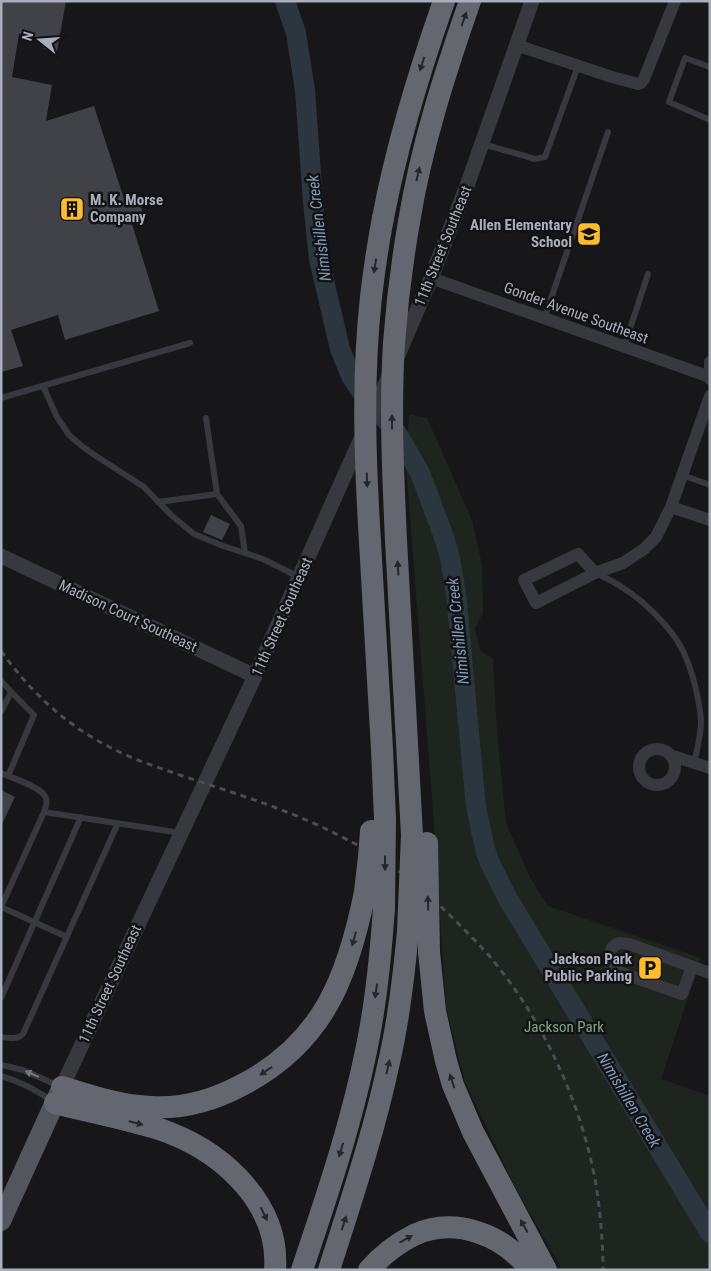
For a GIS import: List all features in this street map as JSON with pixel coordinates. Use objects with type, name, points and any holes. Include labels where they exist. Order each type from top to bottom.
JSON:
[{"type":"highway","points":[[302,1270],[340,1152],[361,1074],[376,988],[384,908],[378,816],[382,749],[366,460],[366,368],[371,299],[383,218],[410,106],[444,1]]},
{"type":"highway","points":[[470,1],[452,54],[421,160],[408,222],[394,344],[392,421],[396,540],[419,839],[435,1011],[453,1085],[462,1109],[476,1140],[530,1236],[546,1270]]},
{"type":"highway","points":[[58,1095],[145,1107],[190,1104],[231,1091],[274,1065],[299,1043],[320,1016],[329,1002],[347,964],[365,892],[378,816]]},
{"type":"highway","points":[[329,1270],[367,1150],[388,1070],[404,975],[419,839]]},
{"type":"highway","points":[[58,1095],[154,1127],[185,1140],[214,1157],[239,1179],[256,1199],[264,1213],[271,1228],[275,1270]]},
{"type":"highway","points":[[369,1270],[387,1251],[416,1234],[432,1229],[449,1228],[474,1230],[490,1236],[517,1255],[530,1270]]},
{"type":"main road","name":"11th Street Southeast","points":[[1,1221],[58,1095]]},
{"type":"street","name":"11th Street Southeast","points":[[58,1095],[255,676],[390,373],[431,278],[482,144],[532,1]]},
{"type":"street","points":[[516,45],[638,84],[644,79],[675,1]]},
{"type":"street","name":"Gonder Avenue Southeast","points":[[431,278],[710,378]]},
{"type":"street","points":[[710,362],[710,378]]},
{"type":"street","points":[[595,573],[578,554],[524,580],[536,603],[595,573],[623,563],[644,549],[656,537],[671,507],[710,396]]},
{"type":"street","points":[[671,507],[710,520]]},
{"type":"street","name":"Madison Court Southeast","points":[[1,556],[255,676]]},
{"type":"street","points":[[670,755],[710,768]]},
{"type":"street","points":[[692,967],[682,994],[619,972],[612,968],[608,962],[609,954],[614,946],[620,943],[629,944],[710,973]]},
{"type":"lane","points":[[710,67],[685,58],[669,102],[710,120]]},
{"type":"lane","points":[[482,144],[535,159],[545,157],[578,66]]},
{"type":"lane","points":[[544,318],[608,132]]},
{"type":"lane","points":[[624,347],[648,274]]},
{"type":"lane","points":[[1,398],[190,343]]},
{"type":"lane","points":[[43,386],[57,417],[69,435],[88,451],[144,487],[171,515],[194,534],[263,560],[300,578]]},
{"type":"lane","points":[[206,418],[217,494],[241,526],[245,553]]},
{"type":"lane","points":[[682,475],[710,485]]},
{"type":"lane","points":[[158,502],[217,494]]},
{"type":"lane","points":[[595,573],[622,586],[646,605],[673,635],[684,651],[697,694],[701,720],[694,763]]},
{"type":"lane","points":[[1,681],[34,714],[4,775],[42,792],[46,801],[44,812],[1,907],[67,937]]},
{"type":"lane","points":[[1,712],[11,692]]},
{"type":"lane","points":[[44,812],[181,833]]},
{"type":"lane","points":[[1,998],[81,817]]},
{"type":"lane","points":[[1,1037],[16,1038],[23,1034],[118,823]]},
{"type":"lane","points":[[1,1065],[23,1070],[58,1095]]},
{"type":"lane","points":[[1,1076],[58,1095]]},
{"type":"green space","name":"Jackson Park","points":[[409,414],[427,418],[472,520],[482,565],[483,613],[475,628],[480,650],[493,659],[497,732],[506,823],[530,877],[548,906],[701,958],[661,1079],[710,1096],[710,1270],[560,1270],[559,1264],[515,1187],[465,1082],[446,1007],[434,824],[406,466]]},
{"type":"building","name":"M. K. Morse Company","points":[[1,1],[66,1],[57,51],[44,49],[46,39],[19,34],[12,77],[52,85],[46,121],[94,106],[125,202],[138,198],[144,216],[131,221],[159,311],[65,340],[58,315],[11,330],[23,366],[1,372]]},
{"type":"building","points":[[211,515],[230,524],[222,540],[203,532]]},
{"type":"building","points":[[1,790],[15,797],[1,826]]},
{"type":"waterway","name":"Nimishillen Creek","points":[[285,1],[296,33],[305,90],[319,259],[340,349],[351,376],[361,391],[397,433],[420,473],[450,558],[456,593],[476,807],[485,849],[508,899],[710,1233]]},
{"type":"railway","points":[[1,651],[45,701],[77,728],[95,739],[135,759],[290,813],[355,844],[395,868],[423,890],[473,938],[505,976],[525,1004],[559,1066],[572,1099],[592,1165],[598,1198],[603,1270]]},
{"type":"place","name":"M. K. Morse Company","points":[[72,209]]},
{"type":"place","name":"Allen Elementary School","points":[[589,234]]},
{"type":"place","name":"Jackson Park Public Parking","points":[[650,968]]}]
